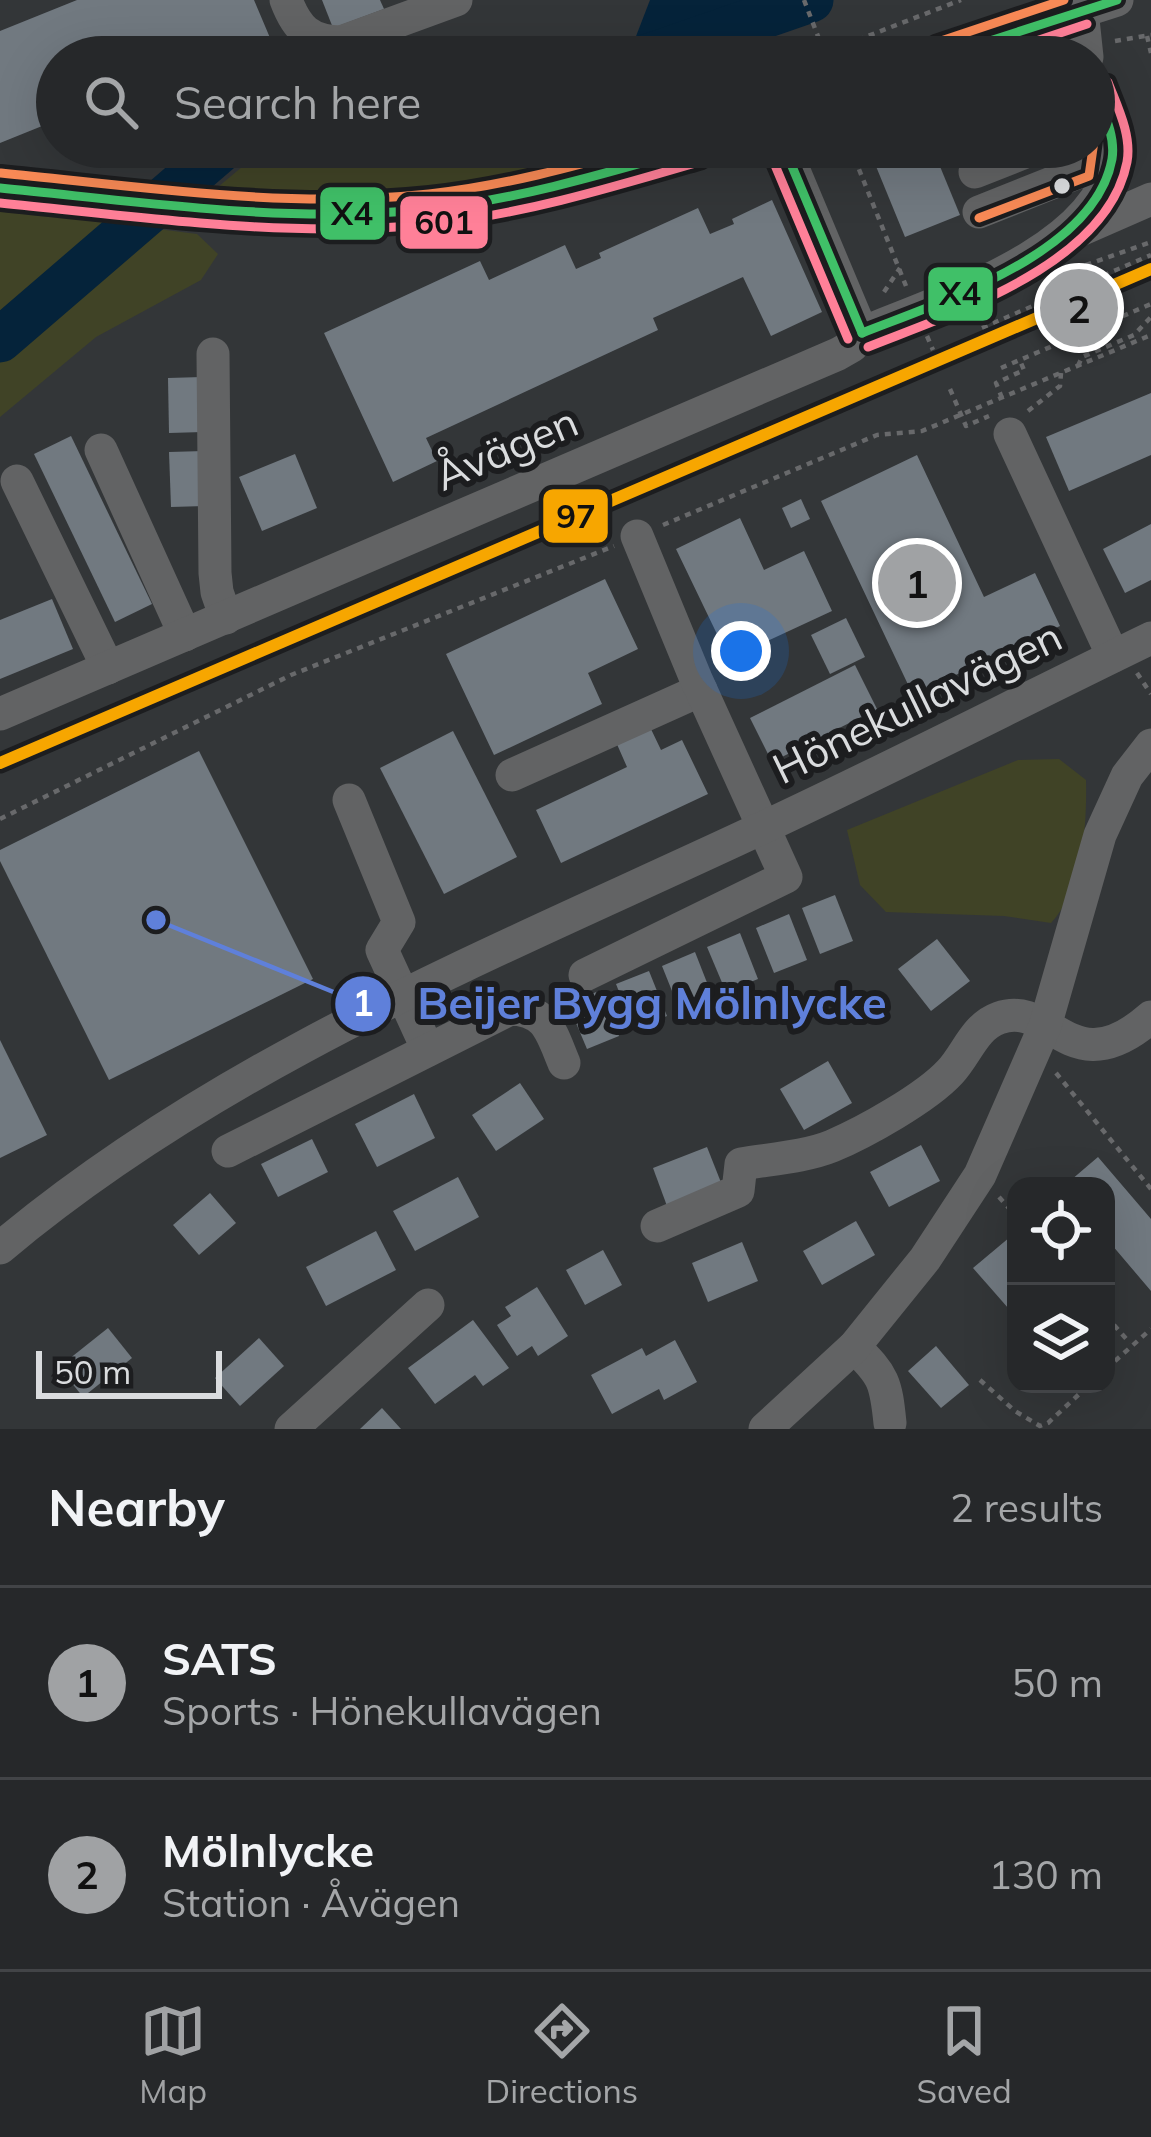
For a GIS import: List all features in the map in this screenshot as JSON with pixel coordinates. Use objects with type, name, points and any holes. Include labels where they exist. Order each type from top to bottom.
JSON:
[{"type":"street","points":[[286,0],[301,30],[312,36]]},
{"type":"street","points":[[357,36],[456,0]]},
{"type":"street","points":[[1003,36],[1117,0]]},
{"type":"street","points":[[1082,10],[1085,36]]},
{"type":"street","points":[[0,188],[231,211],[350,214],[430,209],[559,187],[625,168]]},
{"type":"street","points":[[788,168],[862,333]]},
{"type":"street","points":[[979,195],[1012,168]]},
{"type":"street","points":[[979,195],[1029,168]]},
{"type":"street","points":[[1071,227],[1088,168]]},
{"type":"street","points":[[979,195],[1071,227],[1151,199]]},
{"type":"street","name":"Åvägen","points":[[0,714],[838,354],[862,333],[1017,265],[1071,227]]},
{"type":"street","points":[[213,354],[215,573],[226,618]]},
{"type":"street","name":"Hönekullavägen","points":[[996,426],[1126,666]]},
{"type":"street","points":[[101,450],[185,635]]},
{"type":"street","points":[[17,482],[108,668]]},
{"type":"street","name":"Hönekullavägen","points":[[585,975],[786,877],[761,829],[637,536]]},
{"type":"street","name":"Hönekullavägen","points":[[0,1248],[112,1161],[199,1105],[401,995],[1126,666],[1151,638]]},
{"type":"street","points":[[512,775],[701,690]]},
{"type":"street","points":[[765,1429],[854,1347],[925,1259],[980,1174],[1039,1041],[1100,836],[1127,776],[1151,745]]},
{"type":"street","points":[[349,800],[399,922],[382,950],[428,1050]]},
{"type":"street","points":[[227,1151],[510,1010],[536,1012],[548,1024],[564,1063]]},
{"type":"street","points":[[657,1226],[738,1191],[741,1164],[829,1148],[908,1103],[949,1074],[983,1026],[1004,1016],[1026,1017],[1039,1041]]},
{"type":"street","points":[[1039,1041],[1092,1047],[1112,1042],[1151,1017]]},
{"type":"street","points":[[291,1429],[428,1305]]},
{"type":"street","points":[[854,1347],[879,1370],[886,1386],[890,1424]]},
{"type":"path","points":[[804,0],[817,36]]},
{"type":"path","points":[[872,36],[961,0]]},
{"type":"path","points":[[1147,36],[1151,53]]},
{"type":"path","points":[[858,168],[915,310]]},
{"type":"path","points":[[1051,278],[1151,242]]},
{"type":"path","points":[[982,328],[1151,255]]},
{"type":"path","points":[[1001,368],[1151,304]]},
{"type":"path","points":[[1000,308],[1004,318]]},
{"type":"path","points":[[1078,366],[1082,357],[1134,334],[1151,317]]},
{"type":"path","points":[[0,819],[292,675],[877,435],[922,431],[1151,335]]},
{"type":"path","points":[[1002,398],[996,382],[1024,370],[1020,361]]},
{"type":"path","points":[[950,389],[966,426],[996,426],[1018,418],[1060,386],[1061,373]]},
{"type":"path","points":[[1126,666],[1151,694]]},
{"type":"path","points":[[1039,1041],[1045,1061],[1151,1189]]},
{"type":"path","points":[[1115,1326],[1132,1345]]},
{"type":"path","points":[[1115,1361],[1151,1329]]},
{"type":"path","points":[[980,1380],[1040,1426],[1081,1393]]},
{"type":"green space","points":[[241,168],[556,168],[473,191],[345,201],[225,195],[218,187]]},
{"type":"green space","points":[[0,209],[197,234],[218,254],[201,280],[96,337],[0,417]]},
{"type":"green space","points":[[1059,759],[1086,780],[1085,817],[1076,875],[1051,923],[1004,916],[886,912],[860,885],[847,830],[1018,760]]},
{"type":"water","points":[[650,0],[774,0],[780,12],[709,36],[636,36]]},
{"type":"building","points":[[77,0],[254,0],[269,36],[36,36],[36,128],[0,143],[0,31]]},
{"type":"building","points":[[322,0],[380,0],[384,9],[333,28]]},
{"type":"building","points":[[877,168],[941,168],[960,215],[905,237]]},
{"type":"building","points":[[772,200],[822,312],[771,336],[743,277],[653,318],[658,330],[426,438],[437,461],[393,482],[324,333],[480,261],[489,280],[565,245],[576,269],[601,258],[599,253],[698,208],[710,234]]},
{"type":"building","points":[[202,377],[203,432],[169,433],[168,378]]},
{"type":"building","points":[[1151,393],[1151,455],[1069,491],[1046,437]]},
{"type":"building","points":[[71,436],[152,604],[115,622],[34,454]]},
{"type":"building","points":[[204,451],[205,506],[171,507],[169,452]]},
{"type":"building","points":[[295,454],[317,508],[262,531],[239,477]]},
{"type":"building","points":[[917,455],[984,597],[1035,573],[1060,626],[913,695],[821,501]]},
{"type":"building","points":[[801,499],[810,519],[791,528],[782,508]]},
{"type":"building","points":[[740,518],[764,570],[804,551],[832,611],[729,659],[676,549]]},
{"type":"building","points":[[1151,524],[1151,580],[1125,593],[1103,549]]},
{"type":"building","points":[[605,579],[638,649],[588,673],[602,704],[494,755],[446,654]]},
{"type":"building","points":[[52,599],[73,649],[0,679],[0,620]]},
{"type":"building","points":[[846,618],[865,657],[830,674],[811,635]]},
{"type":"building","points":[[855,665],[877,709],[772,762],[750,718]]},
{"type":"building","points":[[650,727],[661,750],[682,740],[708,794],[561,863],[536,810],[627,767],[616,742]]},
{"type":"building","points":[[453,731],[517,857],[444,894],[380,768]]},
{"type":"building","points":[[199,751],[313,979],[109,1080],[0,861],[0,850]]},
{"type":"building","points":[[835,895],[853,941],[820,954],[802,908]]},
{"type":"building","points":[[789,914],[807,960],[774,973],[756,928]]},
{"type":"building","points":[[740,933],[758,979],[726,992],[707,947]]},
{"type":"building","points":[[937,939],[970,981],[931,1011],[898,969]]},
{"type":"building","points":[[695,952],[713,998],[680,1011],[662,966]]},
{"type":"building","points":[[649,971],[667,1016],[634,1030],[616,984]]},
{"type":"building","points":[[601,990],[619,1036],[587,1049],[568,1004]]},
{"type":"building","points":[[0,1040],[47,1135],[0,1158]]},
{"type":"building","points":[[828,1061],[852,1103],[804,1130],[780,1089]]},
{"type":"building","points":[[520,1083],[544,1119],[496,1151],[472,1115]]},
{"type":"building","points":[[414,1094],[435,1138],[377,1167],[355,1124]]},
{"type":"building","points":[[312,1139],[328,1172],[278,1197],[261,1164]]},
{"type":"building","points":[[921,1145],[940,1181],[889,1207],[870,1172]]},
{"type":"building","points":[[707,1147],[722,1185],[667,1206],[653,1168]]},
{"type":"building","points":[[1098,1157],[1151,1219],[1151,1291],[1115,1249],[1115,1177],[1075,1177]]},
{"type":"building","points":[[458,1177],[479,1217],[415,1251],[393,1211]]},
{"type":"building","points":[[210,1193],[236,1223],[199,1255],[173,1225]]},
{"type":"building","points":[[856,1221],[875,1255],[822,1285],[803,1251]]},
{"type":"building","points":[[376,1231],[396,1270],[326,1306],[306,1267]]},
{"type":"building","points":[[1007,1240],[1007,1307],[973,1268]]},
{"type":"building","points":[[742,1242],[758,1281],[708,1302],[692,1263]]},
{"type":"building","points":[[603,1250],[622,1285],[585,1305],[566,1270]]},
{"type":"building","points":[[537,1287],[568,1336],[538,1356],[532,1346],[517,1356],[497,1325],[511,1316],[505,1307]]},
{"type":"building","points":[[473,1320],[509,1368],[483,1386],[475,1375],[435,1404],[408,1368]]},
{"type":"building","points":[[108,1328],[132,1358],[83,1397],[59,1367]]},
{"type":"building","points":[[259,1338],[284,1366],[240,1406],[215,1378]]},
{"type":"building","points":[[675,1340],[697,1382],[664,1400],[659,1389],[612,1414],[591,1375],[642,1348],[646,1356]]},
{"type":"building","points":[[936,1346],[969,1385],[941,1408],[908,1371]]},
{"type":"building","points":[[382,1408],[401,1429],[360,1429]]},
{"type":"waterway","points":[[707,36],[811,0]]},
{"type":"waterway","points":[[0,340],[200,168]]},
{"type":"transit line","points":[[956,36],[1064,0]]},
{"type":"transit line","name":"X4","points":[[1005,36],[1117,0]]},
{"type":"transit line","name":"601","points":[[1051,36],[1087,24]]},
{"type":"transit line","name":"601","points":[[868,347],[1022,280],[1090,230],[1114,198],[1127,162],[1126,131],[1115,100]]},
{"type":"transit line","points":[[1,173],[215,194],[322,199],[429,194],[568,168]]},
{"type":"transit line","name":"X4","points":[[0,188],[269,213],[376,213],[498,199],[623,168]]},
{"type":"transit line","name":"601","points":[[0,203],[270,228],[379,228],[501,214],[677,168]]},
{"type":"transit line","name":"601","points":[[776,168],[848,339]]},
{"type":"transit line","name":"X4","points":[[793,168],[862,333]]},
{"type":"transit line","points":[[979,218],[1089,176],[1090,168]]},
{"type":"transit line","name":"X4","points":[[862,333],[971,289],[1046,248],[1077,222],[1100,192],[1109,168]]},
{"type":"transit line","name":"97","points":[[0,763],[1151,269]]},
{"type":"place","name":"Mölnlycke","points":[[1079,308]]},
{"type":"place","name":"SATS","points":[[917,583]]},
{"type":"place","name":"Beijer Bygg Mölnlycke","points":[[156,920]]}]
